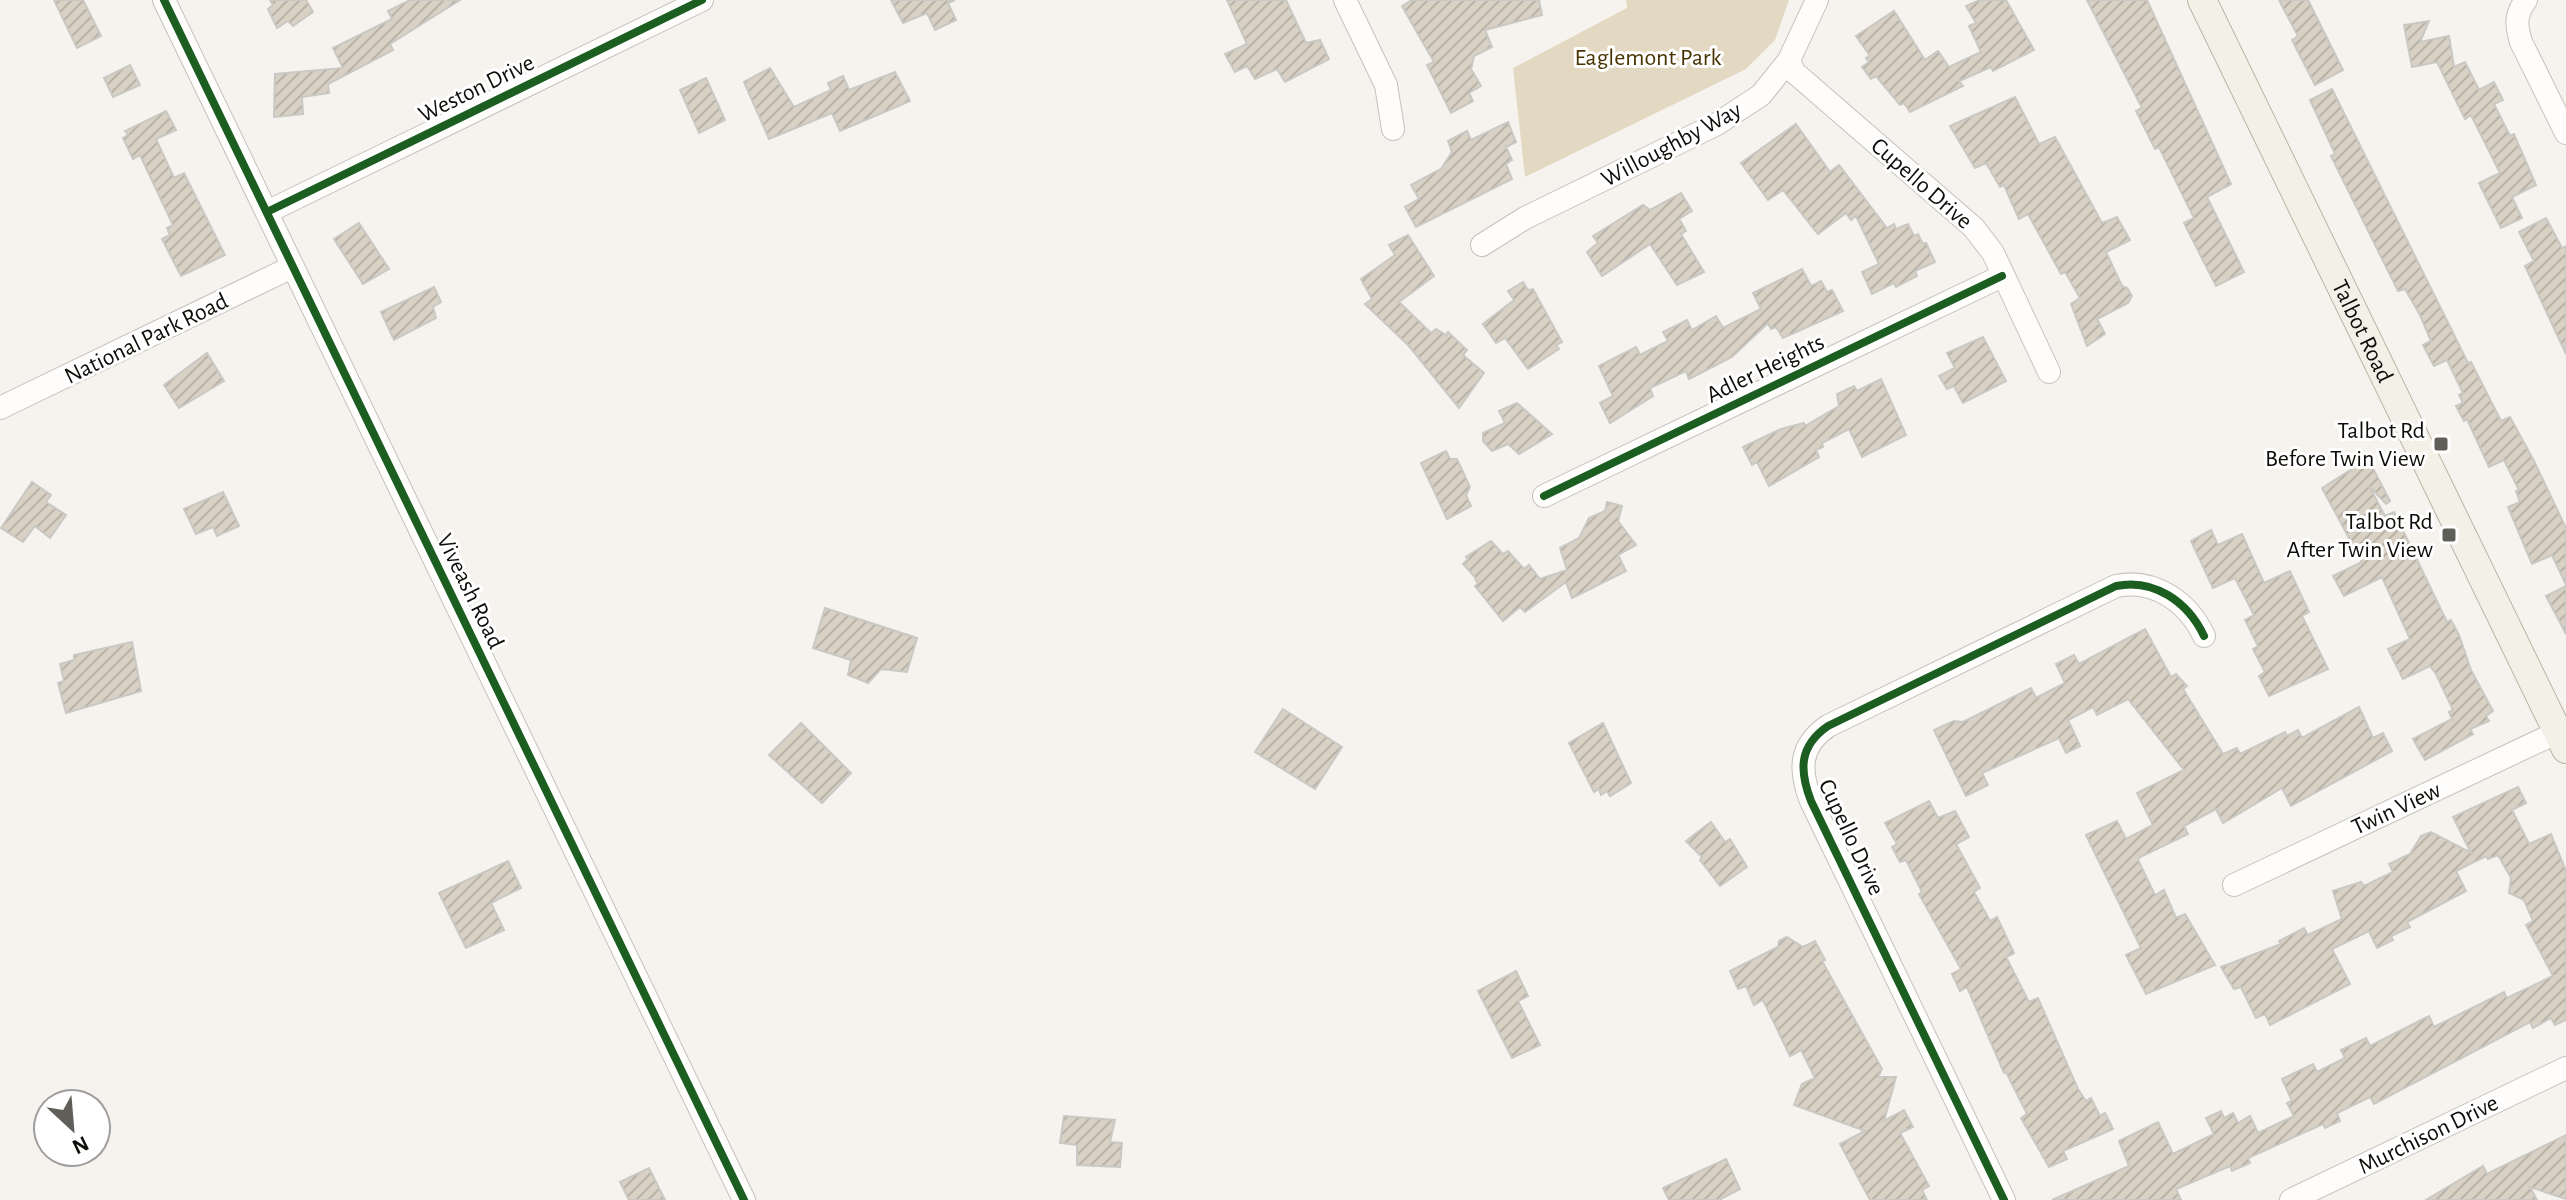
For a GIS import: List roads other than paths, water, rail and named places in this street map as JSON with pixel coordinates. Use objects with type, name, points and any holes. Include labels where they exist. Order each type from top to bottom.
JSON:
[{"type":"main road","name":"Talbot Road","points":[[2202,0],[2562,740]]},
{"type":"street","name":"Viveash Road","points":[[164,0],[744,1200]]},
{"type":"street","name":"Weston Drive","points":[[267,212],[702,0]]},
{"type":"street","points":[[1345,0],[1386,85],[1393,129]]},
{"type":"street","name":"Willoughby Way","points":[[1482,245],[1525,218],[1717,124],[1761,95],[1789,60],[1817,0]]},
{"type":"street","points":[[2526,0],[2518,11],[2516,26],[2566,133]]},
{"type":"street","name":"Cupello Drive","points":[[1789,60],[1794,72],[1974,228],[1993,253],[2049,372]]},
{"type":"street","name":"National Park Road","points":[[0,408],[292,267]]},
{"type":"street","name":"Adler Heights","points":[[1544,496],[2002,276]]},
{"type":"street","name":"Cupello Drive","points":[[2004,1200],[1811,801],[1802,775],[1802,759],[1815,735],[1828,726],[2116,586],[2149,585],[2188,610],[2204,636]]},
{"type":"street","name":"Twin View","points":[[2234,885],[2562,740]]},
{"type":"street","name":"Murchison Drive","points":[[2291,1200],[2326,1192],[2566,1068]]},
{"type":"place","name":"Talbot Rd Before Twin View","points":[[2441,444]]},
{"type":"place","name":"Talbot Rd After Twin View","points":[[2449,535]]},
{"type":"park label","name":"Eaglemont Park","points":[[1648,57]]}]
